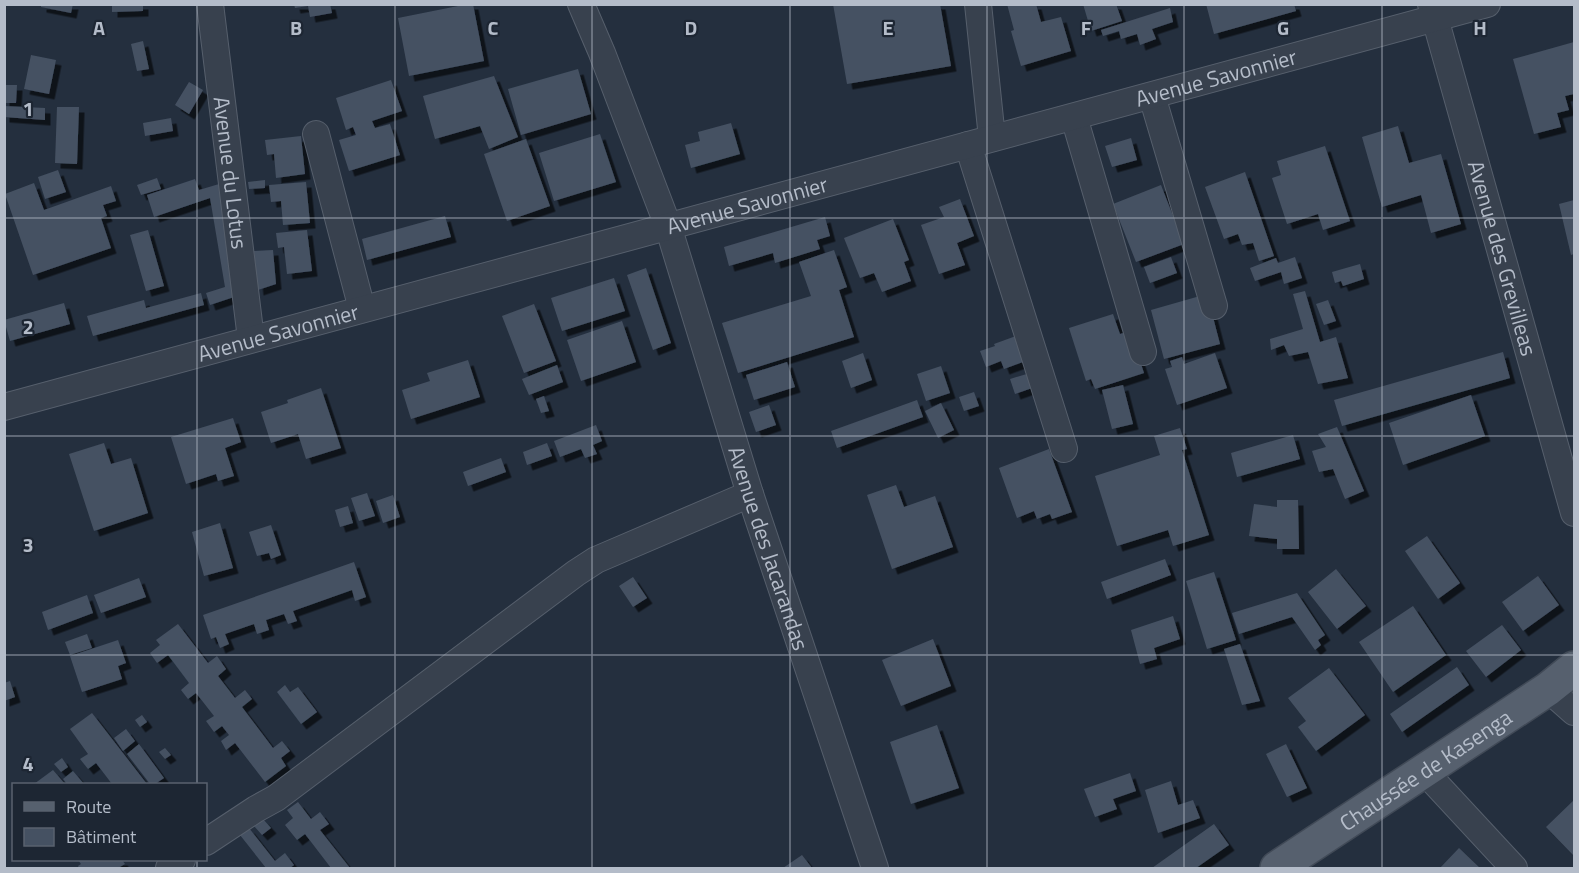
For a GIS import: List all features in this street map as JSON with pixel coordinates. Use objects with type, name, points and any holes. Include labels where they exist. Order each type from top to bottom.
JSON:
[{"type":"main road","name":"Chaussée de Kasenga","points":[[1277,868],[1548,689],[1575,668]]},
{"type":"street","name":"Avenue du Lotus","points":[[210,4],[251,339]]},
{"type":"street","name":"Avenue des Jacarandas","points":[[581,4],[602,52],[668,226],[750,494],[874,868]]},
{"type":"street","points":[[978,4],[980,141],[1064,449]]},
{"type":"street","name":"Avenue Savonnier","points":[[4,407],[1152,96],[1433,12],[1487,4]]},
{"type":"street","name":"Avenue des Grevilleas","points":[[1433,12],[1575,513]]},
{"type":"street","points":[[1152,96],[1214,306]]},
{"type":"street","points":[[1074,117],[1143,352]]},
{"type":"street","points":[[316,134],[362,309]]},
{"type":"street","points":[[207,841],[276,798],[596,560],[750,494]]},
{"type":"street","points":[[1548,689],[1575,711]]},
{"type":"street","points":[[1424,771],[1514,868]]},
{"type":"building","points":[[41,4],[73,4],[71,13],[41,7]]},
{"type":"building","points":[[112,4],[143,4],[143,11],[112,12]]},
{"type":"building","points":[[294,4],[330,4],[332,13],[310,17],[308,6],[295,8]]},
{"type":"building","points":[[473,4],[484,61],[409,76],[398,18]]},
{"type":"building","points":[[833,4],[940,4],[951,66],[847,84]]},
{"type":"building","points":[[1007,4],[1036,4],[1041,22],[1061,17],[1071,51],[1021,66],[1011,31],[1014,30]]},
{"type":"building","points":[[1083,4],[1116,4],[1122,21],[1091,31]]},
{"type":"building","points":[[1206,4],[1294,4],[1296,11],[1214,34]]},
{"type":"building","points":[[1170,8],[1173,22],[1152,29],[1156,39],[1140,45],[1137,34],[1121,39],[1119,31],[1103,36],[1101,30]]},
{"type":"building","points":[[143,41],[149,69],[137,71],[131,44]]},
{"type":"building","points":[[1574,42],[1574,94],[1565,96],[1569,110],[1557,113],[1561,127],[1534,134],[1513,59]]},
{"type":"building","points":[[31,55],[56,60],[49,94],[24,89]]},
{"type":"building","points":[[578,69],[591,114],[521,135],[508,89]]},
{"type":"building","points":[[494,76],[518,137],[489,149],[480,126],[435,139],[423,96]]},
{"type":"building","points":[[391,80],[402,111],[372,121],[375,128],[390,124],[400,155],[349,171],[339,140],[356,135],[353,127],[346,130],[336,98]]},
{"type":"building","points":[[189,82],[203,90],[189,114],[175,105]]},
{"type":"building","points":[[4,85],[17,85],[16,103],[4,103]]},
{"type":"building","points":[[4,106],[45,108],[45,120],[4,117]]},
{"type":"building","points":[[57,107],[79,107],[77,164],[55,163]]},
{"type":"building","points":[[171,118],[173,131],[145,136],[143,123]]},
{"type":"building","points":[[731,123],[740,154],[691,168],[685,145],[700,141],[698,132]]},
{"type":"building","points":[[1398,126],[1409,163],[1441,154],[1461,224],[1431,233],[1421,195],[1382,207],[1362,137]]},
{"type":"building","points":[[600,134],[616,182],[554,201],[539,153]]},
{"type":"building","points":[[301,136],[305,174],[276,178],[274,154],[267,155],[265,140]]},
{"type":"building","points":[[1131,138],[1137,160],[1112,167],[1105,146]]},
{"type":"building","points":[[526,139],[550,206],[507,221],[484,154]]},
{"type":"building","points":[[1325,146],[1350,221],[1323,230],[1318,214],[1287,224],[1272,178],[1281,175],[1277,161]]},
{"type":"building","points":[[58,170],[66,192],[45,199],[38,177]]},
{"type":"building","points":[[1245,172],[1274,256],[1259,261],[1253,243],[1242,245],[1238,234],[1224,239],[1205,187]]},
{"type":"building","points":[[157,178],[161,189],[141,195],[137,185]]},
{"type":"building","points":[[195,179],[199,190],[219,184],[237,296],[210,305],[206,293],[225,287],[210,198],[154,217],[147,195]]},
{"type":"building","points":[[265,180],[265,188],[249,189],[248,182]]},
{"type":"building","points":[[306,182],[310,223],[283,225],[281,201],[271,202],[269,185]]},
{"type":"building","points":[[34,183],[44,210],[111,186],[116,201],[103,205],[107,216],[101,218],[111,248],[33,275],[5,194]]},
{"type":"building","points":[[1161,185],[1184,244],[1136,262],[1113,204]]},
{"type":"building","points":[[960,199],[974,236],[957,243],[965,265],[939,274],[921,225],[944,217],[939,207]]},
{"type":"building","points":[[1574,200],[1574,254],[1571,255],[1559,204]]},
{"type":"building","points":[[445,216],[451,237],[367,260],[362,239]]},
{"type":"building","points":[[825,217],[830,236],[817,240],[820,249],[775,263],[773,253],[729,266],[724,247]]},
{"type":"building","points":[[893,219],[909,260],[904,262],[911,281],[882,292],[874,273],[860,278],[844,238]]},
{"type":"building","points":[[148,230],[164,286],[146,291],[130,235]]},
{"type":"building","points":[[307,230],[312,271],[287,274],[284,247],[278,248],[276,233]]},
{"type":"building","points":[[273,250],[276,284],[258,290],[254,251]]},
{"type":"building","points":[[834,250],[847,287],[839,290],[854,337],[738,373],[722,323],[811,296],[799,262]]},
{"type":"building","points":[[1171,257],[1177,273],[1150,283],[1144,267]]},
{"type":"building","points":[[1295,257],[1302,278],[1284,284],[1281,272],[1255,281],[1250,268],[1276,258],[1278,263]]},
{"type":"building","points":[[1360,264],[1364,279],[1343,286],[1341,281],[1335,283],[1332,272]]},
{"type":"building","points":[[646,268],[671,343],[653,350],[627,275]]},
{"type":"building","points":[[614,278],[625,311],[562,331],[551,298]]},
{"type":"building","points":[[1305,291],[1320,342],[1336,337],[1348,378],[1318,384],[1308,352],[1289,356],[1284,345],[1271,350],[1270,339],[1303,329],[1293,294]]},
{"type":"building","points":[[201,293],[204,305],[93,336],[87,316],[144,300],[146,308]]},
{"type":"building","points":[[1207,294],[1220,344],[1164,359],[1151,310]]},
{"type":"building","points":[[1328,300],[1336,321],[1324,325],[1316,304]]},
{"type":"building","points":[[64,303],[70,324],[10,341],[4,320]]},
{"type":"building","points":[[534,304],[556,361],[524,373],[502,316]]},
{"type":"building","points":[[1113,314],[1120,334],[1130,331],[1144,373],[1095,389],[1091,379],[1086,381],[1069,328]]},
{"type":"building","points":[[622,321],[636,362],[581,381],[567,340]]},
{"type":"building","points":[[1019,335],[1028,360],[1004,369],[1001,361],[986,367],[980,351]]},
{"type":"building","points":[[1503,352],[1510,378],[1342,426],[1334,400]]},
{"type":"building","points":[[863,353],[872,380],[851,388],[842,361]]},
{"type":"building","points":[[1215,353],[1227,388],[1177,405],[1165,369],[1172,367],[1170,361],[1182,357],[1184,364]]},
{"type":"building","points":[[468,360],[480,397],[411,419],[402,390],[430,381],[427,373]]},
{"type":"building","points":[[787,362],[795,387],[754,400],[746,375]]},
{"type":"building","points":[[557,365],[563,382],[529,395],[522,379]]},
{"type":"building","points":[[941,366],[950,393],[926,401],[917,374]]},
{"type":"building","points":[[1030,373],[1035,387],[1015,394],[1010,379]]},
{"type":"building","points":[[1123,385],[1133,424],[1112,429],[1102,390]]},
{"type":"building","points":[[321,388],[341,448],[306,459],[298,434],[271,443],[261,412]]},
{"type":"building","points":[[974,392],[979,406],[964,411],[959,397]]},
{"type":"building","points":[[1471,395],[1485,436],[1403,465],[1389,423]]},
{"type":"building","points":[[544,396],[549,411],[541,413],[536,399]]},
{"type":"building","points":[[917,400],[923,417],[837,448],[831,431]]},
{"type":"building","points":[[941,403],[954,430],[938,438],[925,411]]},
{"type":"building","points":[[769,405],[776,425],[756,432],[749,412]]},
{"type":"building","points":[[233,418],[241,442],[225,448],[234,476],[218,481],[216,474],[186,484],[171,437]]},
{"type":"building","points":[[596,425],[602,441],[593,445],[597,454],[585,458],[581,449],[560,457],[554,441]]},
{"type":"building","points":[[1337,427],[1364,491],[1345,499],[1333,469],[1319,472],[1312,451],[1326,447],[1318,434]]},
{"type":"building","points":[[1180,428],[1187,449],[1182,450],[1209,535],[1173,546],[1168,530],[1117,546],[1095,476],[1160,455],[1154,436]]},
{"type":"building","points":[[1293,435],[1300,459],[1237,477],[1231,453]]},
{"type":"building","points":[[104,443],[111,464],[131,458],[148,513],[94,531],[69,454]]},
{"type":"building","points":[[547,443],[552,456],[527,465],[523,452]]},
{"type":"building","points":[[1049,449],[1072,512],[1052,519],[1050,514],[1037,519],[1034,511],[1017,518],[999,468]]},
{"type":"building","points":[[501,458],[506,472],[468,486],[463,472]]},
{"type":"building","points":[[896,485],[904,507],[935,496],[953,547],[892,569],[867,495]]},
{"type":"building","points":[[367,493],[375,516],[359,521],[351,498]]},
{"type":"building","points":[[393,495],[400,517],[383,523],[376,501]]},
{"type":"building","points":[[1277,500],[1298,500],[1299,549],[1277,549],[1277,539],[1249,536],[1254,504],[1277,507]]},
{"type":"building","points":[[348,506],[353,523],[340,527],[335,510]]},
{"type":"building","points":[[220,523],[233,568],[204,576],[192,532]]},
{"type":"building","points":[[271,525],[281,555],[271,559],[269,553],[257,556],[249,532]]},
{"type":"building","points":[[1427,536],[1460,583],[1438,599],[1405,551]]},
{"type":"building","points":[[1165,559],[1171,575],[1107,599],[1101,582]]},
{"type":"building","points":[[354,562],[366,597],[355,601],[352,590],[293,611],[297,621],[288,624],[284,614],[266,620],[269,630],[257,634],[254,624],[225,634],[229,644],[220,648],[216,637],[211,639],[203,615]]},
{"type":"building","points":[[1336,569],[1366,606],[1337,629],[1308,592]]},
{"type":"building","points":[[1214,572],[1236,640],[1207,649],[1186,581]]},
{"type":"building","points":[[1538,576],[1559,605],[1523,631],[1502,602]]},
{"type":"building","points":[[633,577],[647,598],[633,607],[619,586]]},
{"type":"building","points":[[139,578],[146,597],[101,613],[94,595]]},
{"type":"building","points":[[1297,593],[1325,635],[1318,640],[1321,645],[1315,650],[1292,617],[1239,634],[1232,613]]},
{"type":"building","points":[[87,595],[93,613],[48,630],[42,612]]},
{"type":"building","points":[[1413,606],[1446,655],[1393,692],[1359,642]]},
{"type":"building","points":[[1173,616],[1180,639],[1154,648],[1157,659],[1140,664],[1131,630]]},
{"type":"building","points":[[178,624],[208,663],[217,656],[226,669],[218,676],[235,698],[245,690],[252,699],[242,707],[273,748],[282,741],[290,751],[281,758],[286,766],[265,782],[235,743],[226,750],[221,741],[229,735],[222,726],[214,732],[206,721],[214,716],[196,693],[188,699],[181,690],[189,683],[168,655],[157,663],[150,653],[160,645],[156,640]]},
{"type":"building","points":[[1502,625],[1521,650],[1486,677],[1466,651]]},
{"type":"building","points":[[87,634],[92,648],[70,655],[65,642]]},
{"type":"building","points":[[933,639],[951,686],[901,706],[882,660]]},
{"type":"building","points":[[118,640],[126,663],[118,666],[122,679],[82,692],[70,656]]},
{"type":"building","points":[[1240,644],[1260,701],[1242,705],[1224,649]]},
{"type":"building","points":[[1457,667],[1469,685],[1402,732],[1390,714]]},
{"type":"building","points":[[1329,668],[1365,715],[1316,751],[1298,727],[1306,721],[1288,698]]},
{"type":"building","points":[[10,681],[15,697],[4,701],[4,683]]},
{"type":"building","points":[[285,685],[290,692],[298,687],[317,712],[301,724],[277,692]]},
{"type":"building","points":[[92,713],[146,783],[111,783],[96,763],[88,769],[80,759],[88,754],[70,729]]},
{"type":"building","points":[[142,715],[147,722],[140,727],[135,720]]},
{"type":"building","points":[[937,725],[959,788],[911,804],[890,742]]},
{"type":"building","points":[[126,729],[135,741],[123,751],[114,738]]},
{"type":"building","points":[[139,744],[164,778],[156,783],[149,783],[127,754]]},
{"type":"building","points":[[1286,744],[1307,788],[1287,797],[1266,754]]},
{"type":"building","points":[[165,748],[171,755],[165,759],[159,752]]},
{"type":"building","points":[[62,758],[68,767],[61,772],[54,764]]},
{"type":"building","points":[[53,770],[64,783],[35,783]]},
{"type":"building","points":[[73,771],[83,783],[66,783],[63,779]]},
{"type":"building","points":[[1130,773],[1136,791],[1113,799],[1117,809],[1095,817],[1084,789]]},
{"type":"building","points":[[1171,781],[1178,805],[1193,800],[1200,818],[1158,833],[1145,790]]},
{"type":"building","points":[[1574,800],[1574,856],[1546,827]]},
{"type":"building","points":[[298,802],[311,819],[320,812],[329,824],[320,830],[350,868],[331,868],[305,834],[297,840],[285,825],[293,818],[287,810]]},
{"type":"building","points":[[263,819],[271,828],[262,835],[254,826]]},
{"type":"building","points":[[1214,824],[1229,845],[1196,868],[1152,868]]},
{"type":"building","points":[[249,828],[275,861],[285,853],[294,865],[290,868],[266,868],[240,835]]},
{"type":"building","points":[[1459,848],[1480,868],[1440,868]]},
{"type":"building","points":[[802,855],[812,868],[783,868]]},
{"type":"building","points":[[79,861],[123,861],[125,864],[118,868],[79,868],[81,864]]}]
